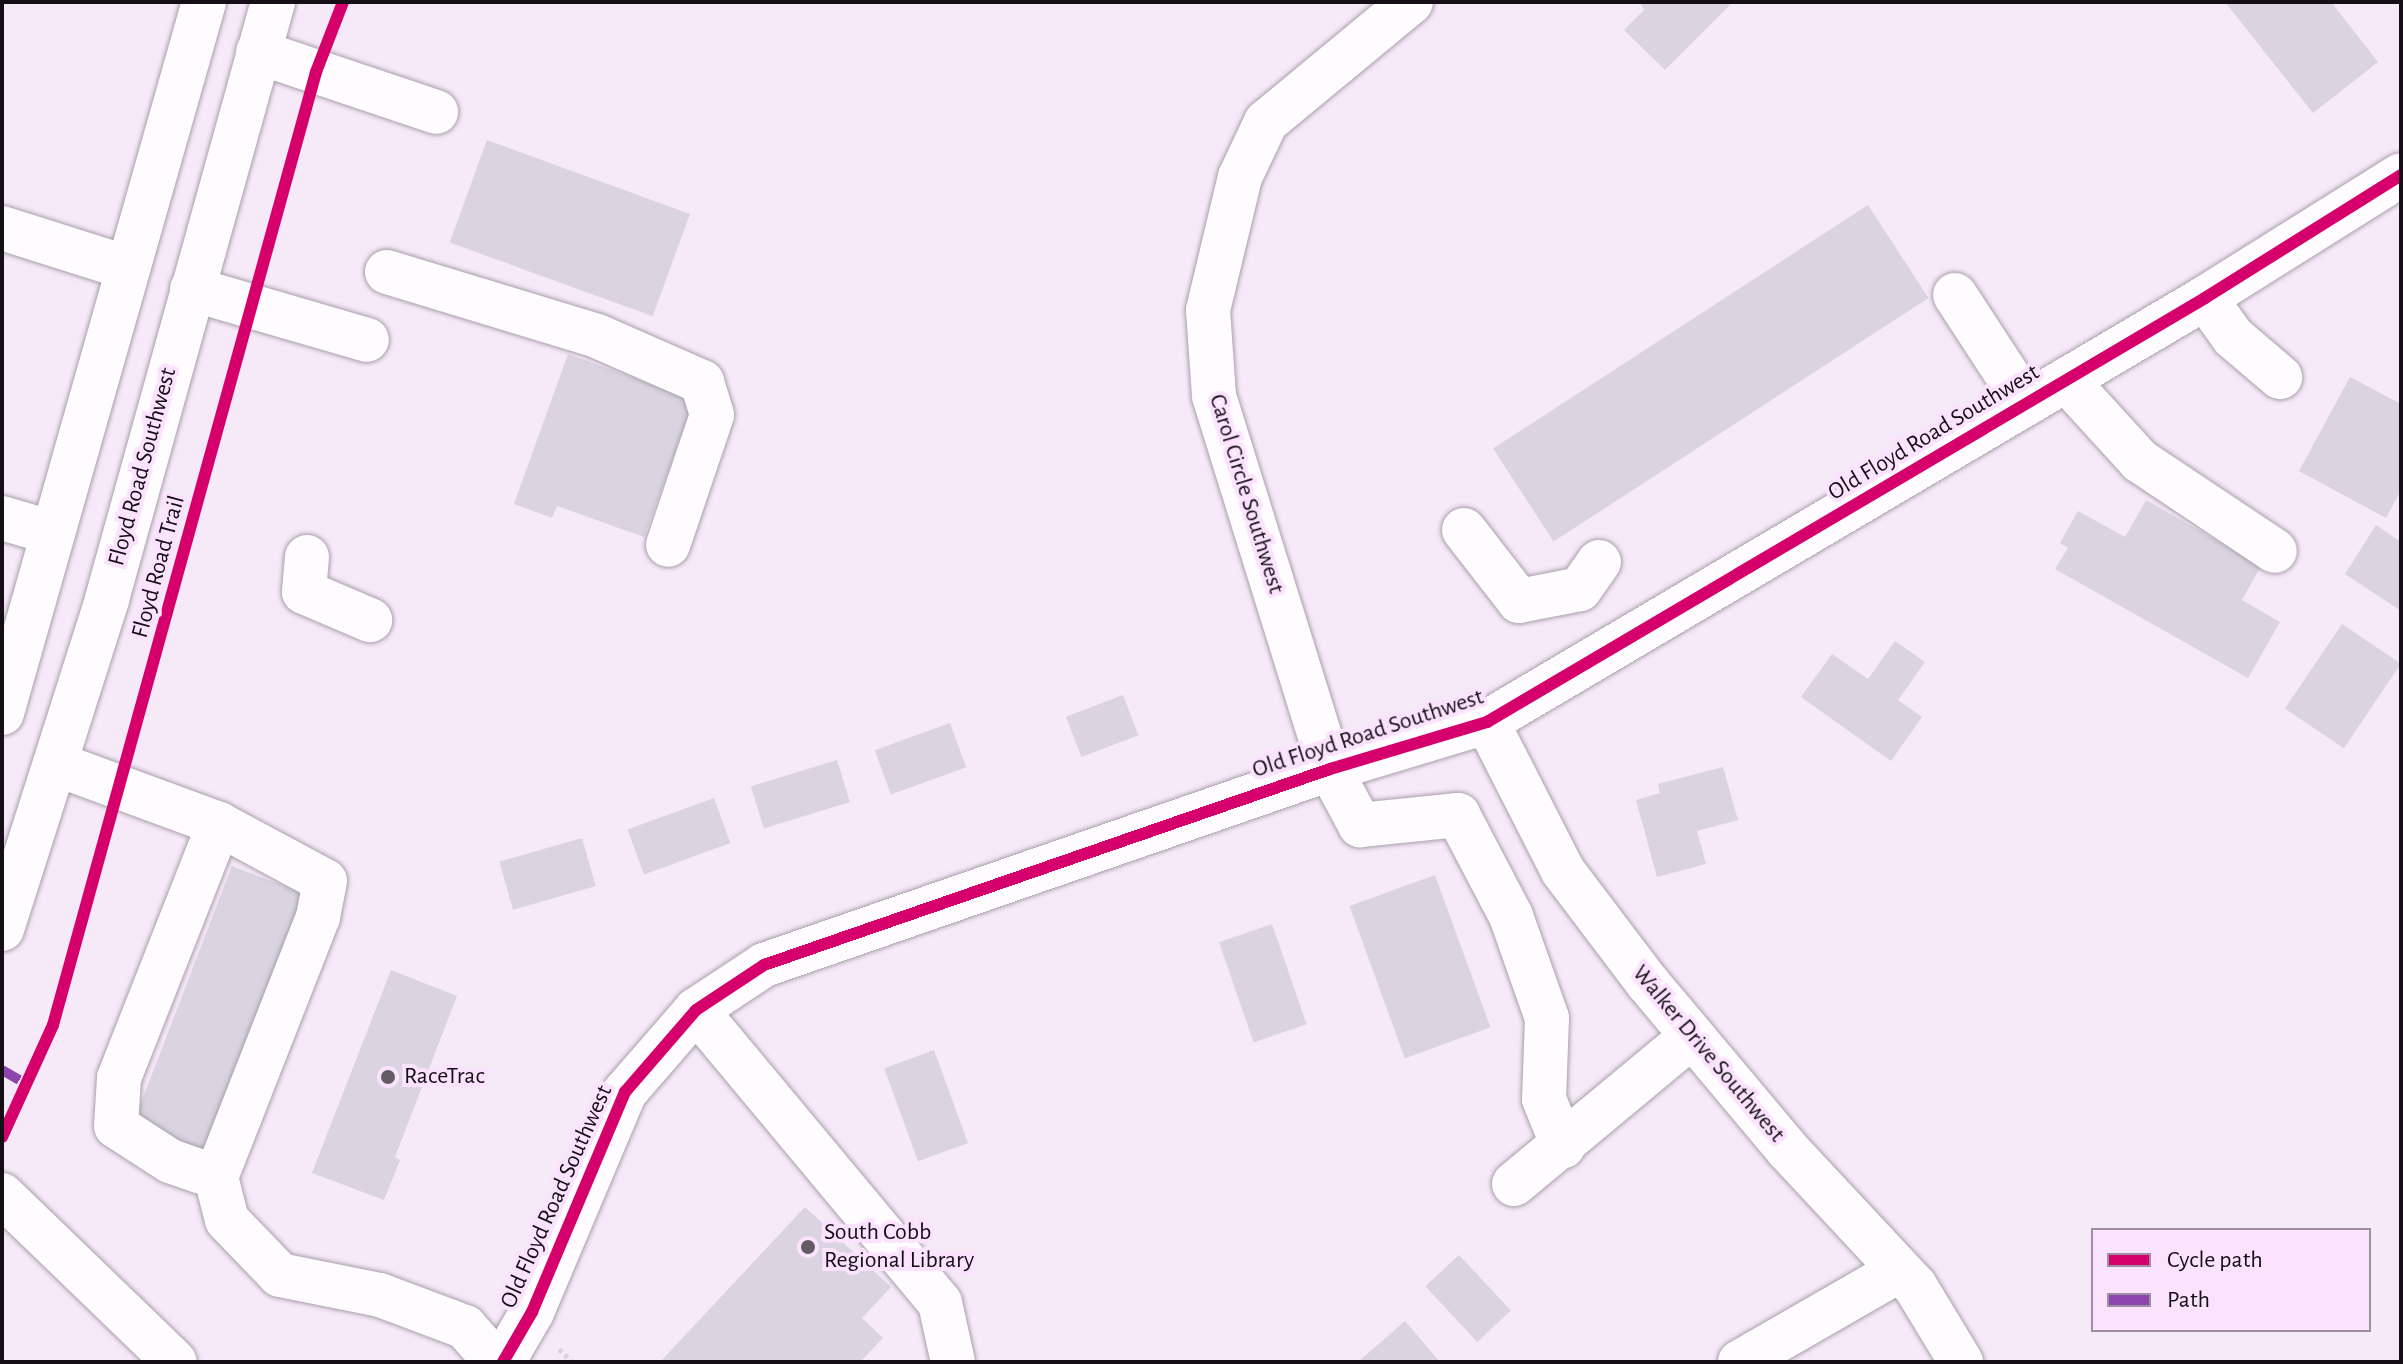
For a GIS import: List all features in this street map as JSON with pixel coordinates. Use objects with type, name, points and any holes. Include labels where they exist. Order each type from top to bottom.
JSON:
[{"type":"street","points":[[2,713],[204,2]]},
{"type":"street","name":"Floyd Road Southwest","points":[[2,929],[56,764],[273,2]]},
{"type":"street","name":"Carol Circle Southwest","points":[[1411,2],[1266,122],[1240,177],[1208,310],[1214,396],[1330,769],[1360,825],[1458,815],[1511,916],[1547,1018],[1544,1099],[1563,1146]]},
{"type":"street","points":[[258,52],[436,112]]},
{"type":"street","name":"Old Floyd Road Southwest","points":[[503,1362],[532,1312],[625,1092],[696,1010],[764,965],[1330,769],[1487,722],[2205,298],[2401,175]]},
{"type":"street","points":[[2,228],[128,268]]},
{"type":"street","points":[[387,272],[597,336],[702,382],[712,415],[668,545]]},
{"type":"street","points":[[192,289],[367,340]]},
{"type":"street","points":[[1955,295],[2026,404]]},
{"type":"street","points":[[2205,298],[2233,337],[2280,377]]},
{"type":"street","points":[[2066,380],[2140,461],[2275,551]]},
{"type":"street","points":[[2,518],[53,533]]},
{"type":"street","points":[[1464,530],[1519,601],[1580,589],[1599,562]]},
{"type":"street","points":[[307,557],[304,592],[370,620]]},
{"type":"street","name":"Walker Drive Southwest","points":[[1487,722],[1563,871],[1692,1036],[1898,1271],[1915,1286],[1961,1362]]},
{"type":"street","points":[[56,764],[219,824],[325,881],[318,917],[216,1177],[227,1220],[280,1275],[380,1295],[465,1327],[496,1362]]},
{"type":"street","points":[[216,1177],[170,1161],[116,1126],[119,1078],[219,824]]},
{"type":"street","points":[[696,1010],[940,1303],[953,1362]]},
{"type":"street","points":[[1514,1184],[1692,1036]]},
{"type":"street","points":[[2,1195],[175,1362]]},
{"type":"street","points":[[1740,1362],[1898,1271]]},
{"type":"path","points":[[559,1349],[573,1362]]},
{"type":"building","points":[[1640,2],[1733,2],[1665,70],[1624,30],[1644,10]]},
{"type":"building","points":[[2225,2],[2331,2],[2378,62],[2313,113]]},
{"type":"building","points":[[487,140],[690,214],[653,316],[450,242]]},
{"type":"building","points":[[1868,205],[1928,298],[1554,542],[1493,448]]},
{"type":"building","points":[[568,354],[694,400],[644,537],[557,506],[552,518],[514,504]]},
{"type":"building","points":[[2350,377],[2401,404],[2401,490],[2386,518],[2299,471]]},
{"type":"building","points":[[2146,500],[2261,566],[2242,600],[2280,622],[2248,678],[2055,569],[2068,548],[2060,543],[2078,511],[2125,537]]},
{"type":"building","points":[[2376,525],[2401,542],[2401,611],[2345,574]]},
{"type":"building","points":[[2342,624],[2401,664],[2344,748],[2285,709]]},
{"type":"building","points":[[1895,641],[1925,662],[1898,700],[1922,717],[1891,761],[1801,697],[1832,654],[1868,679]]},
{"type":"building","points":[[1123,695],[1138,735],[1081,757],[1066,717]]},
{"type":"building","points":[[950,723],[966,767],[891,795],[875,750]]},
{"type":"building","points":[[837,760],[850,802],[764,828],[751,786]]},
{"type":"building","points":[[1723,767],[1738,820],[1697,831],[1706,864],[1657,877],[1636,800],[1660,793],[1658,784]]},
{"type":"building","points":[[714,798],[730,843],[644,875],[628,829]]},
{"type":"building","points":[[582,838],[596,886],[513,910],[499,862]]},
{"type":"building","points":[[232,866],[306,894],[204,1159],[131,1130]]},
{"type":"building","points":[[1435,875],[1490,1027],[1405,1058],[1349,906]]},
{"type":"building","points":[[1272,924],[1307,1024],[1254,1042],[1219,942]]},
{"type":"building","name":"RaceTrac","points":[[391,970],[457,996],[395,1157],[400,1160],[384,1200],[312,1173]]},
{"type":"building","points":[[934,1050],[968,1143],[918,1161],[884,1068]]},
{"type":"building","name":"South Cobb Regional Library","points":[[805,1207],[891,1287],[862,1318],[883,1338],[860,1362],[660,1362]]},
{"type":"building","points":[[1459,1255],[1511,1311],[1477,1342],[1425,1286]]},
{"type":"building","points":[[1405,1321],[1440,1362],[1358,1362]]},
{"type":"marked path","points":[[2,1070],[26,1084]]},
{"type":"cycle path","name":"Floyd Road Trail","points":[[2,1137],[53,1025],[316,72],[343,2]]},
{"type":"cycle path","points":[[503,1362],[532,1312],[625,1092],[696,1010],[764,965],[1330,769],[1487,722],[2205,298],[2401,175]]},
{"type":"place","name":"RaceTrac","points":[[388,1077]]},
{"type":"place","name":"South Cobb Regional Library","points":[[808,1247]]}]
